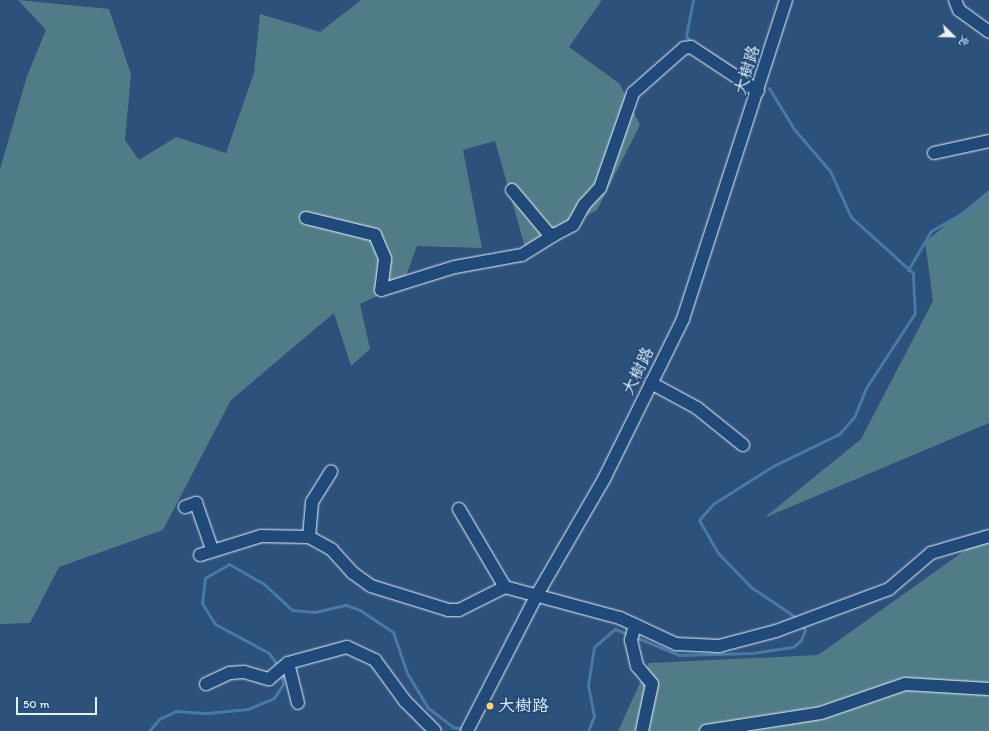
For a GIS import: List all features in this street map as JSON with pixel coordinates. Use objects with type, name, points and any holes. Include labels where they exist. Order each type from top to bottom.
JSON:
[{"type":"street","points":[[955,0],[968,19],[989,32]]},
{"type":"street","name":"大樹路","points":[[467,731],[538,593],[604,479],[683,319],[786,2]]},
{"type":"street","points":[[306,218],[375,235],[385,259],[381,290],[456,267],[522,255],[573,225],[584,205],[600,188],[633,93],[684,48],[691,47],[758,92]]},
{"type":"street","points":[[934,153],[989,141]]},
{"type":"street","points":[[512,190],[548,233],[554,235]]},
{"type":"street","points":[[651,383],[697,408],[743,445]]},
{"type":"street","points":[[309,537],[312,502],[331,472]]},
{"type":"street","points":[[185,507],[196,503],[212,549]]},
{"type":"street","points":[[459,509],[505,587]]},
{"type":"street","points":[[200,555],[212,549],[261,536],[309,537],[332,550],[353,573],[371,586],[448,610],[459,610],[505,587],[538,593],[635,625],[676,644],[719,646],[776,631],[889,590],[931,553],[989,536]]},
{"type":"street","points":[[635,625],[630,640],[637,666],[652,684],[642,731]]},
{"type":"street","points":[[206,684],[230,673],[244,672],[269,680],[288,663],[346,647],[361,652],[388,673],[405,702],[435,731]]},
{"type":"street","points":[[288,663],[298,703]]},
{"type":"street","points":[[706,731],[821,713],[905,684],[989,689]]},
{"type":"green space","points":[[18,0],[109,9],[131,74],[125,140],[139,160],[176,137],[226,153],[254,73],[260,14],[320,32],[361,0],[602,0],[569,47],[620,84],[640,125],[597,210],[525,247],[495,141],[463,150],[482,248],[417,246],[403,284],[360,304],[370,349],[351,366],[334,313],[231,400],[163,530],[59,567],[30,623],[0,624],[0,169],[27,76],[46,30]]},
{"type":"green space","points":[[989,190],[989,423],[764,518],[861,439],[933,301],[925,242]]},
{"type":"green space","points":[[989,539],[989,731],[618,731],[649,663],[818,655],[974,544]]},
{"type":"waterway","points":[[692,42],[686,36],[693,0]]},
{"type":"waterway","points":[[700,47],[751,79]]},
{"type":"waterway","points":[[769,88],[794,129],[830,171],[851,217],[913,273],[915,313],[866,388],[854,417],[839,434],[773,466],[713,504],[699,520],[718,553],[751,587],[798,619]]},
{"type":"waterway","points":[[908,270],[931,231],[989,198]]},
{"type":"waterway","points":[[279,667],[269,653],[215,624],[202,603],[205,578],[229,564],[264,584],[292,610],[315,612],[346,605],[360,610],[393,632],[407,673],[428,708],[453,727],[464,729]]},
{"type":"waterway","points":[[635,637],[679,655],[752,653],[793,647],[801,640],[805,630],[801,624]]},
{"type":"waterway","points":[[588,731],[594,716],[588,685],[594,647],[615,629],[630,635]]},
{"type":"waterway","points":[[149,731],[159,719],[176,711],[207,713],[248,709],[274,698],[283,684],[282,674]]},
{"type":"place","name":"大樹路","points":[[490,706]]}]
